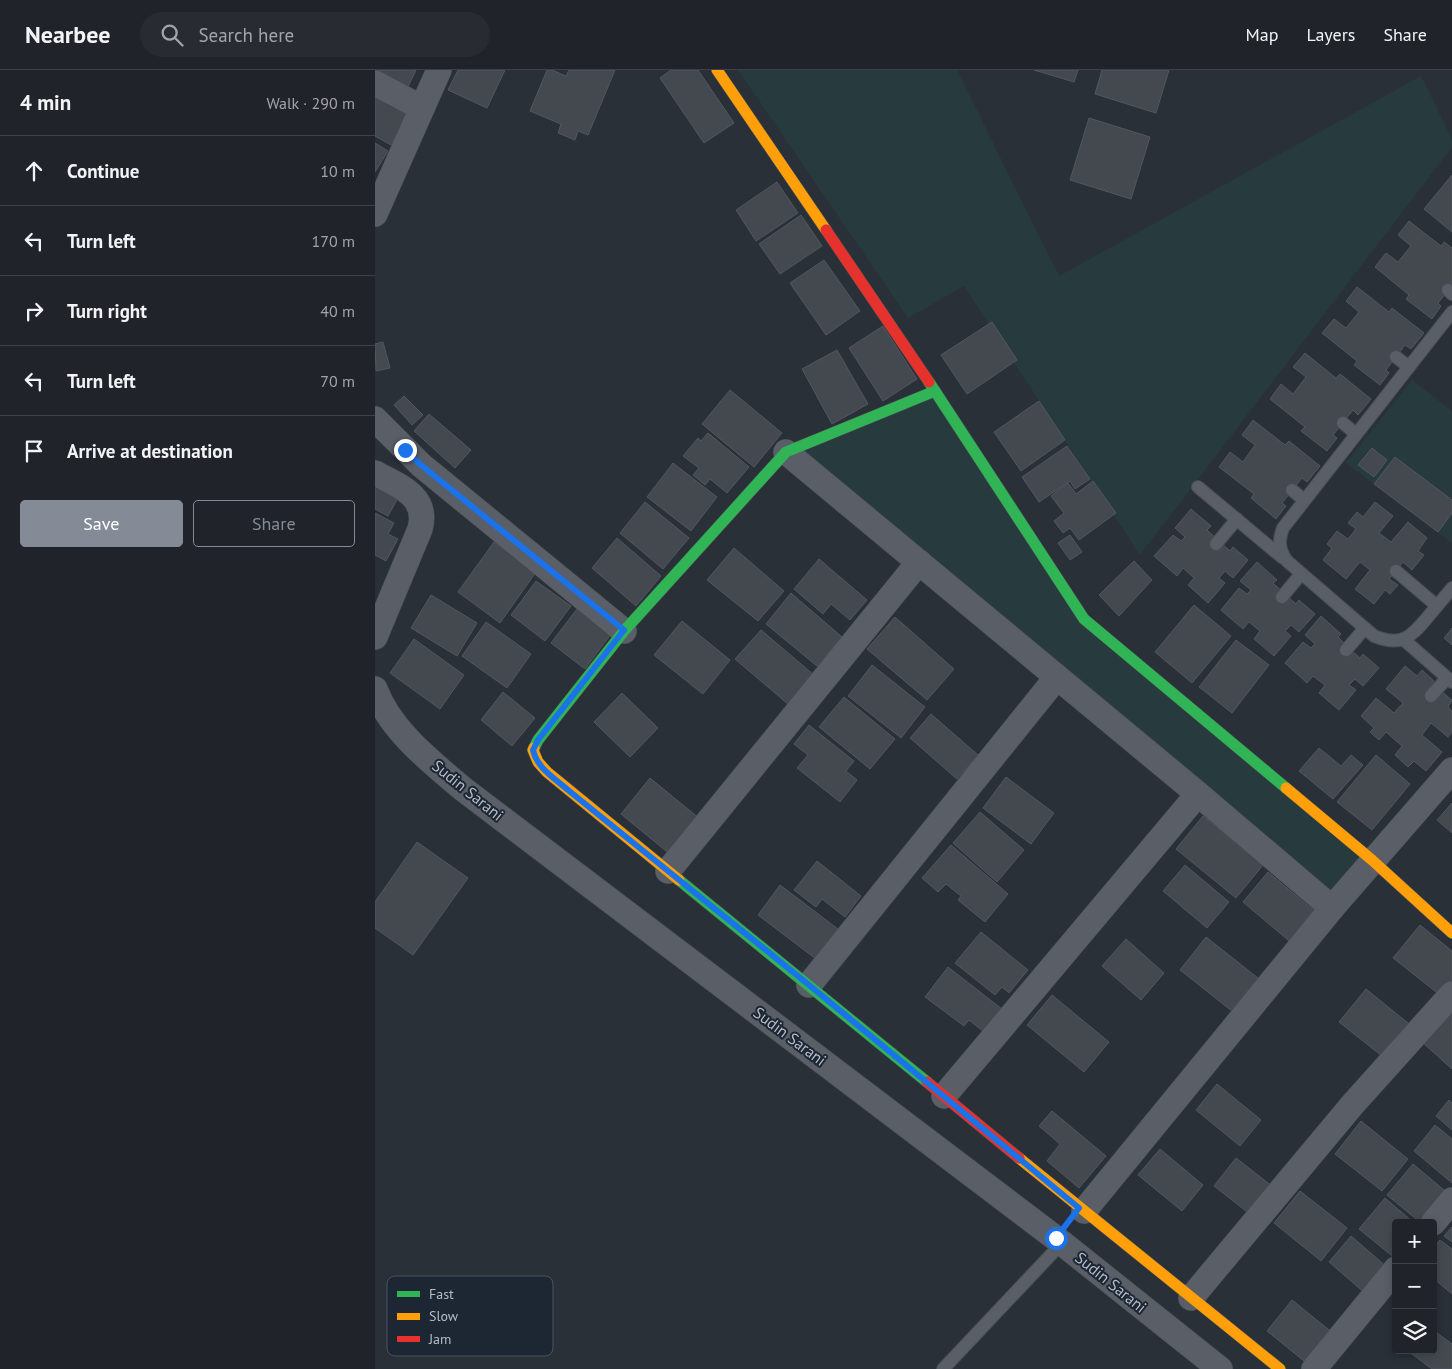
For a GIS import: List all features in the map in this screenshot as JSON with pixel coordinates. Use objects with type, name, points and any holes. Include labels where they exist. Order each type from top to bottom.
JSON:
[{"type":"street","points":[[375,214],[439,70]]},
{"type":"street","points":[[717,70],[935,390],[1084,619],[1372,860],[1452,933]]},
{"type":"street","points":[[375,83],[422,108]]},
{"type":"street","points":[[935,390],[786,452],[624,630],[538,740],[533,750],[535,759],[545,771],[667,871],[1280,1369]]},
{"type":"street","points":[[375,419],[421,465],[624,630]]},
{"type":"street","points":[[786,452],[1333,908]]},
{"type":"street","points":[[375,473],[405,490],[416,499],[422,513],[422,522],[375,637]]},
{"type":"street","points":[[667,871],[919,562]]},
{"type":"street","points":[[809,985],[1057,677]]},
{"type":"street","name":"Sudin Sarani","points":[[375,689],[379,701],[398,728],[432,762],[463,789],[1059,1241],[1221,1369]]},
{"type":"street","points":[[1059,1241],[1081,1209],[1372,860],[1452,770]]},
{"type":"street","points":[[944,1096],[1198,794]]},
{"type":"street","points":[[1191,1298],[1353,1104],[1452,994]]},
{"type":"street","points":[[1436,1219],[1452,1200]]},
{"type":"street","points":[[1314,1369],[1392,1274]]},
{"type":"lane","points":[[1287,561],[1279,545],[1283,528],[1452,312]]},
{"type":"lane","points":[[1396,357],[1409,367]]},
{"type":"lane","points":[[1343,423],[1356,434]]},
{"type":"lane","points":[[1198,487],[1374,636],[1393,641],[1411,636],[1451,593]]},
{"type":"lane","points":[[1292,490],[1304,500]]},
{"type":"lane","points":[[1216,544],[1237,519]]},
{"type":"lane","points":[[1395,571],[1437,606]]},
{"type":"lane","points":[[1282,597],[1301,574]]},
{"type":"lane","points":[[1346,650],[1365,628]]},
{"type":"lane","points":[[1403,639],[1450,680],[1431,696]]},
{"type":"lane","points":[[943,1369],[1059,1241]]},
{"type":"green space","points":[[738,70],[957,70],[1059,276],[1421,76],[1452,139],[1452,147],[1140,555],[964,286],[908,318]]},
{"type":"green space","points":[[1412,380],[1452,411],[1452,543],[1346,463]]},
{"type":"green space","points":[[935,391],[1084,619],[1372,860],[1332,908],[786,452]]},
{"type":"building","points":[[375,70],[416,70],[406,91],[375,75]]},
{"type":"building","points":[[458,70],[505,70],[487,108],[448,90]]},
{"type":"building","points":[[547,70],[552,70],[566,76],[569,70],[615,70],[588,135],[578,131],[575,140],[558,133],[561,124],[530,111]]},
{"type":"building","points":[[671,70],[698,70],[734,123],[704,143],[660,78]]},
{"type":"building","points":[[1034,70],[1078,70],[1074,82]]},
{"type":"building","points":[[1102,70],[1169,70],[1156,113],[1095,94]]},
{"type":"building","points":[[375,89],[411,109],[391,145],[375,136]]},
{"type":"building","points":[[1089,118],[1150,137],[1131,199],[1070,180]]},
{"type":"building","points":[[375,143],[388,151],[375,172]]},
{"type":"building","points":[[1452,175],[1452,232],[1424,209]]},
{"type":"building","points":[[777,182],[798,213],[756,241],[736,210]]},
{"type":"building","points":[[801,215],[822,246],[780,274],[759,244]]},
{"type":"building","points":[[1409,221],[1441,246],[1444,242],[1452,248],[1452,285],[1438,303],[1441,306],[1432,319],[1406,299],[1409,295],[1375,267],[1386,253],[1398,262],[1411,246],[1398,235]]},
{"type":"building","points":[[824,260],[860,311],[826,335],[790,283]]},
{"type":"building","points":[[1357,287],[1389,312],[1392,308],[1424,333],[1411,349],[1405,345],[1386,370],[1389,373],[1380,385],[1354,365],[1357,361],[1322,333],[1334,319],[1346,328],[1359,312],[1346,301]]},
{"type":"building","points":[[992,322],[1017,360],[967,394],[941,355]]},
{"type":"building","points":[[883,326],[917,379],[883,401],[849,348]]},
{"type":"building","points":[[383,342],[390,368],[376,371],[375,344]]},
{"type":"building","points":[[837,350],[868,404],[832,424],[802,369]]},
{"type":"building","points":[[1305,353],[1336,378],[1340,374],[1371,399],[1358,415],[1353,410],[1333,435],[1337,438],[1327,451],[1301,431],[1305,427],[1270,399],[1281,384],[1293,394],[1306,377],[1293,367]]},
{"type":"building","points":[[730,390],[782,433],[754,467],[702,424]]},
{"type":"building","points":[[404,396],[423,415],[412,425],[394,405]]},
{"type":"building","points":[[1039,401],[1065,440],[1021,471],[994,432]]},
{"type":"building","points":[[429,414],[471,450],[455,468],[414,431]]},
{"type":"building","points":[[1253,420],[1285,445],[1289,441],[1320,466],[1307,482],[1302,478],[1282,503],[1286,506],[1276,519],[1251,498],[1254,494],[1219,467],[1230,452],[1243,462],[1255,445],[1242,435]]},
{"type":"building","points":[[708,433],[749,467],[727,493],[710,479],[705,485],[693,475],[699,468],[683,456],[698,438],[701,441]]},
{"type":"building","points":[[1067,446],[1090,479],[1075,489],[1070,481],[1039,502],[1022,477]]},
{"type":"building","points":[[1372,448],[1387,460],[1374,477],[1358,465]]},
{"type":"building","points":[[1395,457],[1452,500],[1452,513],[1438,532],[1374,484]]},
{"type":"building","points":[[673,463],[717,497],[691,531],[647,497]]},
{"type":"building","points":[[1093,481],[1116,513],[1079,540],[1070,528],[1063,533],[1054,521],[1064,513],[1051,496],[1068,483],[1076,494]]},
{"type":"building","points":[[375,483],[399,496],[388,516],[375,509]]},
{"type":"building","points":[[645,502],[689,538],[663,569],[620,533]]},
{"type":"building","points":[[1375,502],[1393,516],[1379,533],[1391,542],[1408,522],[1427,538],[1418,551],[1424,555],[1412,570],[1403,562],[1389,579],[1398,585],[1390,594],[1385,590],[1374,604],[1355,589],[1370,570],[1360,562],[1346,579],[1323,560],[1332,548],[1327,544],[1337,531],[1348,539],[1356,529],[1348,523],[1357,512],[1363,517]]},
{"type":"building","points":[[1191,509],[1211,526],[1207,530],[1222,544],[1230,551],[1233,547],[1248,560],[1233,578],[1225,571],[1219,578],[1225,583],[1208,603],[1188,585],[1194,578],[1183,568],[1177,576],[1154,556],[1173,535],[1181,541],[1185,537],[1175,528]]},
{"type":"building","points":[[375,513],[394,523],[388,534],[398,539],[386,561],[375,555]]},
{"type":"building","points":[[1070,535],[1082,552],[1070,560],[1058,543]]},
{"type":"building","points":[[617,538],[661,576],[636,606],[592,568]]},
{"type":"building","points":[[494,542],[536,572],[500,623],[458,592]]},
{"type":"building","points":[[734,548],[784,591],[758,621],[707,580]]},
{"type":"building","points":[[819,559],[867,600],[850,620],[831,604],[823,614],[794,589]]},
{"type":"building","points":[[1134,561],[1152,580],[1119,616],[1099,595]]},
{"type":"building","points":[[1257,562],[1277,580],[1273,583],[1288,597],[1296,604],[1299,600],[1315,614],[1299,632],[1291,625],[1285,631],[1291,636],[1274,656],[1254,639],[1260,631],[1249,622],[1243,629],[1221,610],[1239,588],[1247,594],[1251,590],[1240,581]]},
{"type":"building","points":[[536,581],[571,606],[545,641],[511,615]]},
{"type":"building","points":[[791,593],[842,637],[817,666],[766,624]]},
{"type":"building","points":[[431,595],[477,623],[457,656],[411,628]]},
{"type":"building","points":[[1194,605],[1231,636],[1192,683],[1155,652]]},
{"type":"building","points":[[577,609],[611,634],[585,669],[551,643]]},
{"type":"building","points":[[1321,616],[1341,634],[1338,637],[1352,651],[1360,658],[1363,654],[1379,668],[1363,686],[1355,679],[1349,685],[1356,690],[1339,710],[1319,693],[1325,685],[1313,676],[1307,683],[1285,663],[1303,642],[1311,648],[1315,644],[1305,635]]},
{"type":"building","points":[[895,617],[954,669],[927,700],[867,649]]},
{"type":"building","points":[[682,621],[730,660],[703,694],[654,655]]},
{"type":"building","points":[[486,622],[531,654],[507,688],[462,656]]},
{"type":"building","points":[[1452,628],[1452,645],[1444,638]]},
{"type":"building","points":[[761,630],[814,675],[789,705],[735,659]]},
{"type":"building","points":[[414,639],[464,675],[440,709],[390,673]]},
{"type":"building","points":[[1236,640],[1269,665],[1232,713],[1199,687]]},
{"type":"building","points":[[872,665],[925,707],[901,738],[848,696]]},
{"type":"building","points":[[1405,666],[1417,676],[1422,670],[1434,681],[1426,691],[1436,700],[1442,692],[1452,700],[1448,707],[1452,711],[1452,732],[1448,737],[1431,723],[1422,735],[1442,752],[1426,771],[1414,761],[1408,767],[1395,755],[1402,746],[1386,732],[1379,740],[1370,732],[1374,728],[1361,716],[1376,698],[1394,713],[1403,703],[1386,689]]},
{"type":"building","points":[[503,692],[535,718],[512,746],[481,720]]},
{"type":"building","points":[[622,693],[658,728],[630,757],[594,722]]},
{"type":"building","points":[[844,697],[895,739],[870,769],[819,727]]},
{"type":"building","points":[[931,714],[978,755],[957,779],[910,738]]},
{"type":"building","points":[[809,725],[854,761],[846,771],[857,780],[840,802],[797,768],[808,755],[794,744]]},
{"type":"building","points":[[1319,748],[1341,766],[1351,755],[1363,765],[1333,799],[1299,771]]},
{"type":"building","points":[[1376,755],[1410,784],[1372,830],[1337,802]]},
{"type":"building","points":[[1006,777],[1054,813],[1031,844],[983,808]]},
{"type":"building","points":[[650,778],[700,819],[671,855],[621,814]]},
{"type":"building","points":[[1452,803],[1452,833],[1437,820]]},
{"type":"building","points":[[980,812],[1024,850],[997,882],[953,843]]},
{"type":"building","points":[[1203,816],[1263,865],[1236,898],[1176,849]]},
{"type":"building","points":[[417,842],[468,878],[413,955],[375,928],[375,902]]},
{"type":"building","points":[[951,845],[1008,894],[985,922],[958,900],[961,896],[946,884],[938,892],[922,878]]},
{"type":"building","points":[[817,861],[861,896],[845,917],[822,899],[816,907],[794,890]]},
{"type":"building","points":[[1185,865],[1229,902],[1207,928],[1163,891]]},
{"type":"building","points":[[1268,872],[1319,915],[1294,945],[1243,902]]},
{"type":"building","points":[[780,885],[838,929],[816,959],[758,915]]},
{"type":"building","points":[[1420,925],[1452,951],[1452,981],[1440,995],[1393,958]]},
{"type":"building","points":[[981,932],[1028,970],[1009,993],[1002,987],[995,995],[955,963]]},
{"type":"building","points":[[1206,937],[1258,978],[1232,1011],[1180,970]]},
{"type":"building","points":[[1126,939],[1164,973],[1141,1000],[1102,966]]},
{"type":"building","points":[[948,967],[1002,1009],[984,1032],[969,1020],[964,1026],[925,997]]},
{"type":"building","points":[[1366,989],[1413,1027],[1387,1060],[1339,1022]]},
{"type":"building","points":[[1052,995],[1109,1042],[1084,1072],[1027,1025]]},
{"type":"building","points":[[1450,1011],[1452,1013],[1452,1069],[1422,1042]]},
{"type":"building","points":[[1217,1084],[1261,1120],[1240,1146],[1196,1110]]},
{"type":"building","points":[[1449,1100],[1452,1103],[1452,1130],[1436,1116]]},
{"type":"building","points":[[1052,1111],[1106,1156],[1079,1188],[1047,1161],[1060,1144],[1039,1126]]},
{"type":"building","points":[[1361,1121],[1408,1159],[1382,1191],[1335,1154]]},
{"type":"building","points":[[1435,1125],[1452,1139],[1452,1183],[1414,1151]]},
{"type":"building","points":[[1160,1149],[1203,1185],[1182,1211],[1138,1175]]},
{"type":"building","points":[[1236,1158],[1277,1190],[1255,1218],[1214,1186]]},
{"type":"building","points":[[1413,1164],[1450,1195],[1425,1219],[1416,1219],[1387,1195]]},
{"type":"building","points":[[1300,1191],[1347,1228],[1321,1261],[1274,1223]]},
{"type":"building","points":[[1385,1198],[1409,1219],[1392,1219],[1392,1256],[1359,1229]]},
{"type":"building","points":[[1452,1227],[1452,1242],[1444,1236]]},
{"type":"building","points":[[1351,1236],[1388,1268],[1366,1294],[1329,1262]]},
{"type":"building","points":[[1440,1240],[1452,1249],[1452,1294],[1437,1281],[1437,1243]]},
{"type":"building","points":[[1292,1300],[1334,1334],[1309,1365],[1267,1331]]},
{"type":"building","points":[[1437,1333],[1452,1344],[1452,1369],[1432,1369],[1412,1354],[1437,1354]]},
{"type":"traffic: fast","points":[[929,382],[1084,619],[1286,788]]},
{"type":"traffic: fast","points":[[534,748],[538,740],[624,631],[786,452],[935,391]]},
{"type":"traffic: fast","points":[[679,880],[927,1082]]},
{"type":"traffic: slow","points":[[717,70],[826,230]]},
{"type":"traffic: slow","points":[[534,748],[533,750],[538,762],[547,772],[679,880]]},
{"type":"traffic: slow","points":[[1286,788],[1372,860],[1452,933]]},
{"type":"traffic: slow","points":[[1019,1158],[1280,1369]]},
{"type":"traffic: jam","points":[[826,230],[929,382]]},
{"type":"traffic: jam","points":[[927,1082],[1019,1158]]},
{"type":"route","points":[[405,450],[624,630],[538,740],[533,750],[535,759],[545,771],[568,790],[809,985],[1079,1208],[1056,1238]]}]
